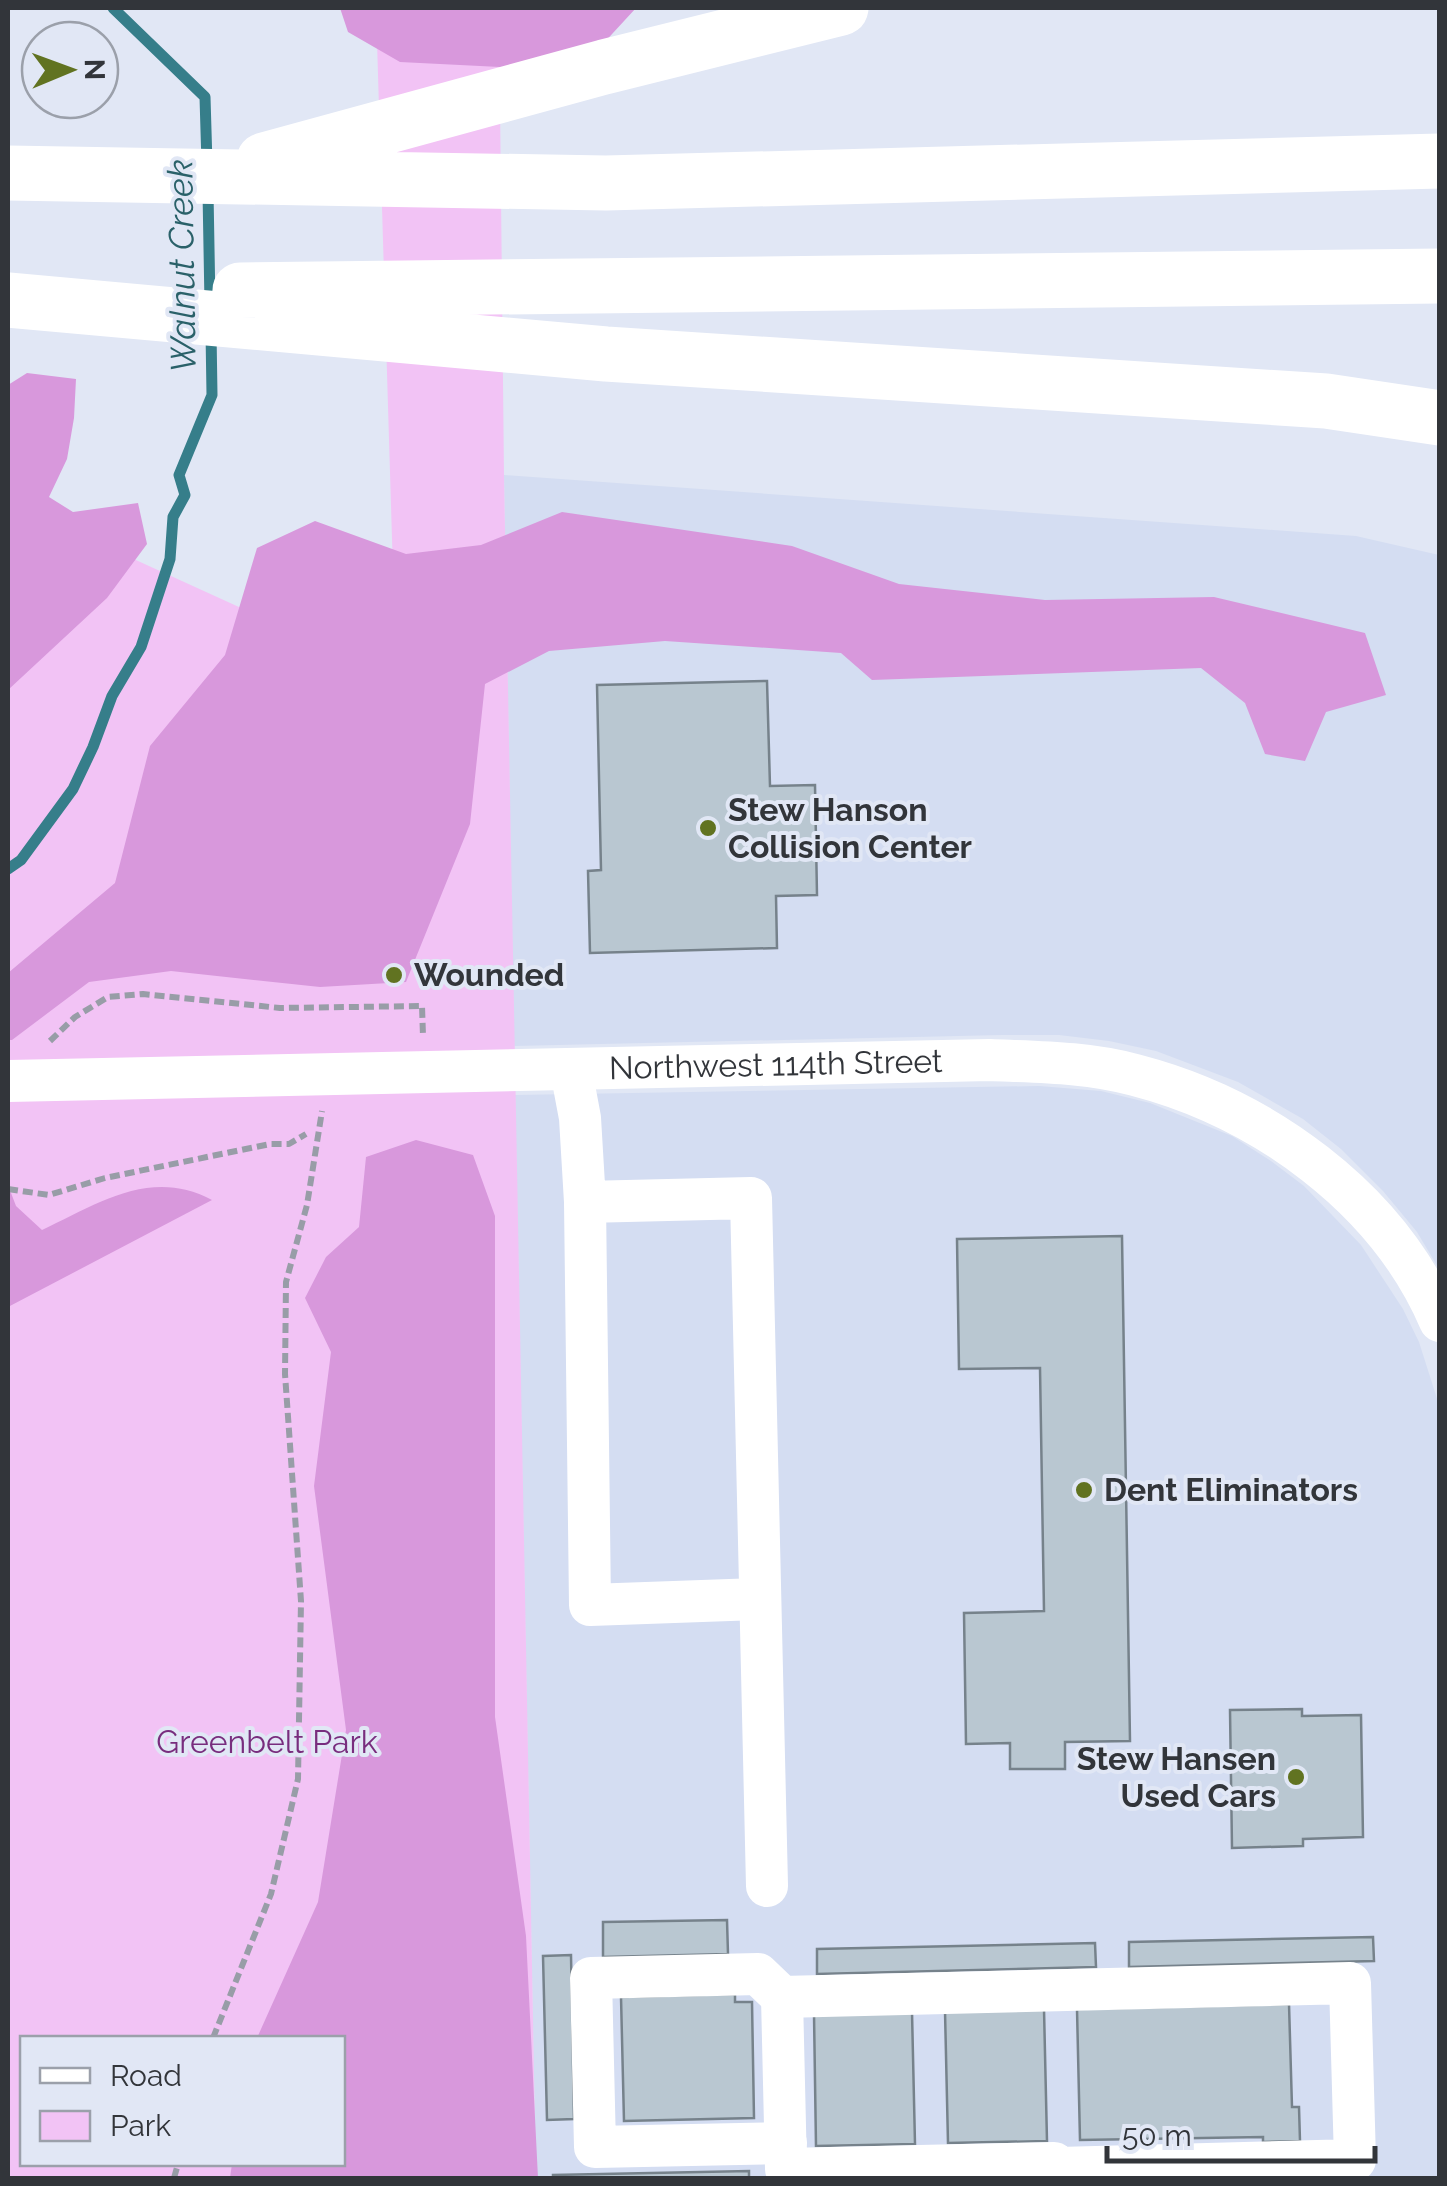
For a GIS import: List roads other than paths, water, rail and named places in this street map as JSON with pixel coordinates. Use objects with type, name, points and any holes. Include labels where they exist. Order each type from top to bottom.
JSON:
[{"type":"highway","points":[[204,176],[841,8]]},
{"type":"highway","points":[[8,172],[606,183],[1440,162]]},
{"type":"highway","points":[[8,297],[606,285],[1078,283],[1440,276]]},
{"type":"highway","points":[[8,297],[606,354],[1326,400],[1440,418]]},
{"type":"street","name":"Northwest 114th Street","points":[[35,1072],[326,1075],[990,1060],[1072,1064],[1132,1074],[1187,1091],[1243,1116],[1286,1142],[1327,1174],[1363,1207],[1408,1264],[1440,1322]]},
{"type":"street","points":[[571,1070],[580,1118],[586,1202],[590,1605],[758,1598]]},
{"type":"street","points":[[586,1202],[751,1198],[767,1886]]},
{"type":"street","points":[[782,1997],[1350,1983],[1354,2160],[1059,2168],[1054,2162],[786,2170],[786,2143],[782,1997],[758,1974],[591,1978],[595,2147],[786,2143]]},
{"type":"waterway","name":"Walnut Creek","points":[[113,8],[205,97],[207,164]]},
{"type":"waterway","name":"Walnut Creek","points":[[208,192],[210,304]]},
{"type":"waterway","name":"Walnut Creek","points":[[8,869],[21,860],[73,789],[112,696],[141,647],[170,559],[173,517],[185,495],[179,475],[212,395],[211,332]]},
{"type":"place","name":"Stew Hanson Collision Center","points":[[708,828]]},
{"type":"place","name":"Wounded","points":[[394,975]]},
{"type":"place","name":"Dent Eliminators","points":[[1084,1490]]},
{"type":"place","name":"Stew Hansen Used Cars","points":[[1296,1777]]},
{"type":"park label","name":"Greenbelt Park","points":[[267,1742]]}]
